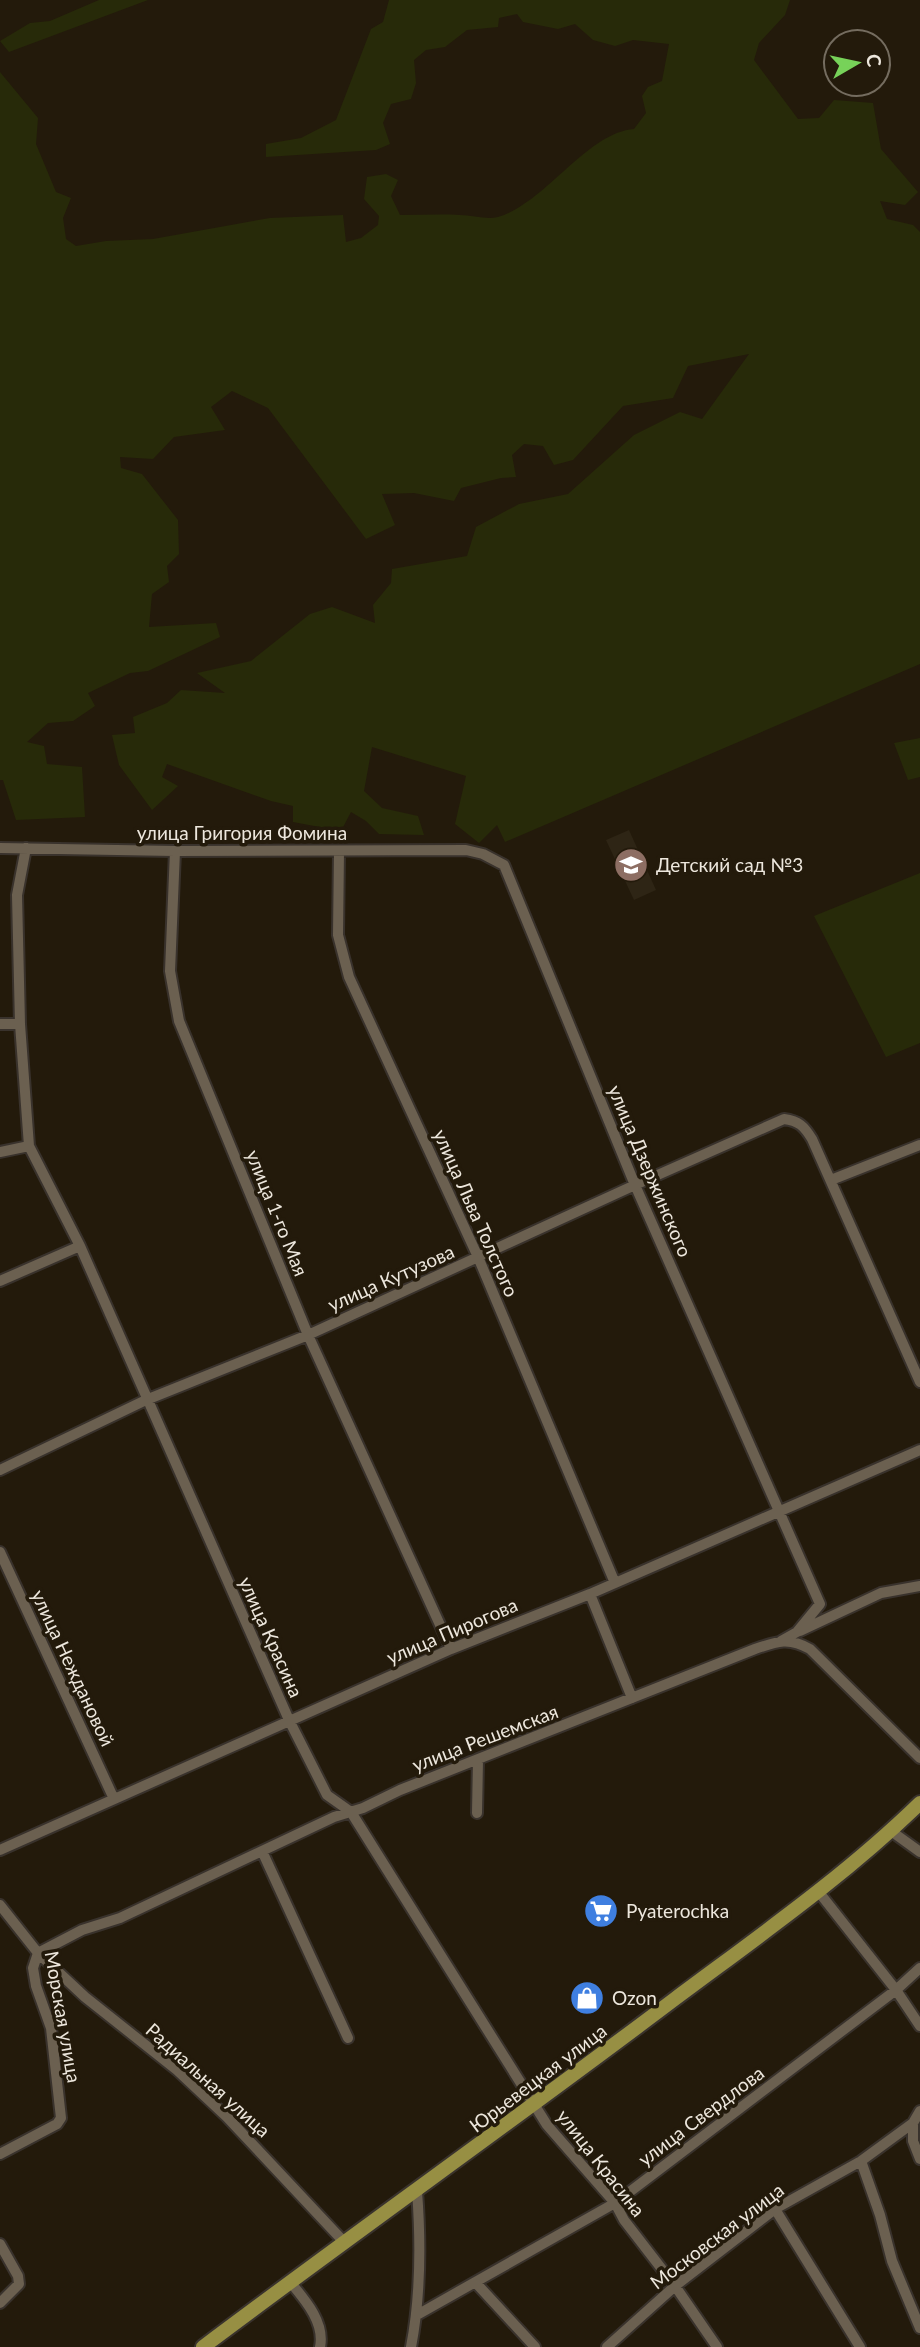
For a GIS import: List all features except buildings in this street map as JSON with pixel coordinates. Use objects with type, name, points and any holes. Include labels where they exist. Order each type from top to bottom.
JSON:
[{"type":"main road","name":"Юрьевецкая улица","points":[[203,2347],[536,2105],[818,1892],[891,1832],[920,1803]]},
{"type":"street","name":"улица Григория Фомина","points":[[0,848],[466,850],[483,854]]},
{"type":"street","name":"улица Красина","points":[[26,848],[17,895],[20,1024],[29,1146],[80,1245],[289,1720],[327,1795],[351,1812],[547,2125],[615,2203],[624,2220],[676,2286],[716,2347]]},
{"type":"street","name":"улица 1-го Мая","points":[[175,850],[170,971],[179,1021],[308,1335],[451,1649]]},
{"type":"street","name":"улица Льва Толстого","points":[[339,851],[338,935],[349,977],[478,1257],[615,1583]]},
{"type":"street","name":"улица Дзержинского","points":[[483,854],[504,865],[635,1185],[820,1604],[797,1632]]},
{"type":"street","points":[[0,1024],[20,1024]]},
{"type":"street","name":"улица Кутузова","points":[[0,1470],[146,1400],[308,1335],[773,1123],[785,1119],[796,1121],[805,1128],[831,1180]]},
{"type":"street","points":[[920,1145],[831,1180],[920,1382]]},
{"type":"street","points":[[0,1152],[29,1146]]},
{"type":"street","points":[[0,1281],[80,1245]]},
{"type":"street","name":"улица Пирогова","points":[[0,1850],[451,1649],[590,1594],[920,1450]]},
{"type":"street","name":"улица Неждановой","points":[[0,1552],[114,1799]]},
{"type":"street","name":"улица Решемская","points":[[37,1953],[82,1930],[120,1918],[334,1816],[351,1812],[755,1648],[781,1641],[881,1593],[920,1587]]},
{"type":"street","points":[[590,1594],[632,1698]]},
{"type":"street","points":[[781,1641],[796,1641],[810,1649],[920,1758]]},
{"type":"street","points":[[477,1813],[478,1760]]},
{"type":"street","points":[[891,1832],[920,1852]]},
{"type":"street","points":[[262,1851],[348,2038]]},
{"type":"street","points":[[818,1892],[896,1990],[920,2026]]},
{"type":"street","name":"Морская улица","points":[[0,1905],[37,1953],[33,1968],[36,1986],[51,2028],[61,2118],[57,2124],[0,2154]]},
{"type":"street","name":"Радиальная улица","points":[[37,1953],[85,1997],[177,2070],[279,2170],[345,2243]]},
{"type":"street","name":"улица Свердлова","points":[[417,2315],[615,2203],[896,1990],[920,1968]]},
{"type":"street","name":"Московская улица","points":[[607,2347],[676,2286],[775,2209],[861,2161],[913,2123],[920,2110]]},
{"type":"street","points":[[913,2123],[913,2141],[920,2159]]},
{"type":"street","points":[[861,2161],[880,2215],[892,2261],[920,2328]]},
{"type":"street","points":[[411,2347],[417,2315],[420,2235],[416,2191]]},
{"type":"street","points":[[775,2209],[860,2347]]},
{"type":"street","points":[[0,2244],[18,2276],[19,2284],[0,2304]]},
{"type":"street","points":[[291,2283],[305,2300],[323,2334],[320,2347]]},
{"type":"street","points":[[476,2283],[535,2347]]},
{"type":"shaded area","name":"Детский сад №3","points":[[629,830],[656,890],[634,900],[606,840]]},
{"type":"green space","points":[[99,0],[148,0],[9,52],[0,41],[30,23],[50,21]]},
{"type":"green space","points":[[389,0],[790,0],[785,15],[759,43],[754,60],[798,119],[819,118],[834,100],[873,103],[881,149],[918,192],[905,205],[880,201],[887,219],[913,225],[920,232],[920,664],[505,842],[497,825],[479,843],[455,824],[466,776],[372,747],[364,791],[382,808],[418,816],[424,835],[379,834],[366,821],[351,812],[341,831],[293,822],[293,806],[271,801],[167,764],[162,777],[178,786],[152,810],[119,765],[112,735],[135,733],[133,717],[167,703],[181,690],[225,693],[197,673],[251,661],[310,614],[332,607],[375,623],[373,605],[391,583],[392,569],[467,556],[476,527],[519,504],[568,494],[634,435],[680,412],[702,419],[749,354],[688,366],[673,398],[623,406],[573,460],[554,465],[543,446],[524,444],[512,455],[516,477],[461,488],[454,501],[414,493],[382,494],[395,525],[366,539],[268,408],[232,391],[211,407],[225,430],[174,437],[153,459],[120,457],[121,468],[142,474],[178,520],[179,554],[167,566],[169,582],[152,594],[149,627],[216,623],[220,637],[148,671],[130,673],[88,693],[95,706],[73,721],[48,723],[27,742],[44,746],[47,764],[82,767],[85,817],[16,820],[3,780],[0,780],[0,72],[38,118],[36,144],[56,192],[71,198],[63,218],[66,239],[76,246],[106,241],[153,239],[270,218],[343,215],[346,242],[361,238],[378,225],[379,216],[364,199],[367,177],[386,174],[398,180],[391,196],[400,215],[498,217],[533,197],[599,142],[616,133],[634,129],[646,113],[642,96],[648,87],[662,81],[669,44],[633,40],[615,46],[593,40],[575,24],[558,29],[523,22],[517,14],[499,18],[498,27],[467,30],[445,47],[426,50],[414,60],[416,83],[411,99],[391,104],[383,123],[390,144],[376,150],[266,157],[266,144],[301,138],[336,120],[371,29],[383,22]]},
{"type":"green space","points":[[920,738],[920,777],[908,780],[894,743]]},
{"type":"green space","points":[[920,873],[920,1043],[886,1057],[814,916]]},
{"type":"place","name":"Детский сад №3","points":[[631,865]]},
{"type":"place","name":"Pyaterochka","points":[[601,1911]]},
{"type":"place","name":"Ozon","points":[[587,1998]]}]
